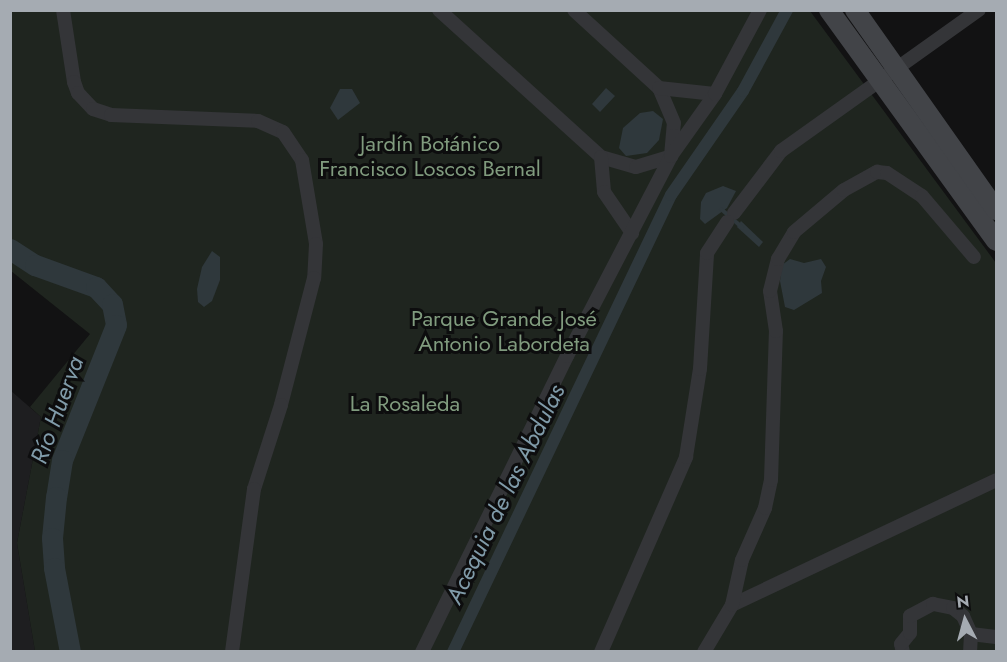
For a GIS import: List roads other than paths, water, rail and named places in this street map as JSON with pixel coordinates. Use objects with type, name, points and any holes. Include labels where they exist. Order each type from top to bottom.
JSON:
[{"type":"main road","points":[[829,10],[996,241]]},
{"type":"main road","points":[[855,10],[996,210]]},
{"type":"street","points":[[63,10],[74,82],[78,93],[93,109],[111,115],[268,124],[291,139],[302,160],[316,244],[314,278],[281,405],[255,482],[232,651]]},
{"type":"street","points":[[439,10],[601,157],[636,166],[671,156]]},
{"type":"street","points":[[574,10],[659,88],[674,123],[671,156]]},
{"type":"street","points":[[422,651],[567,356],[671,156],[715,94],[760,10]]},
{"type":"street","points":[[601,651],[686,458],[700,369],[707,253],[781,151],[882,82],[979,10]]},
{"type":"street","points":[[659,88],[715,94]]},
{"type":"street","points":[[601,157],[604,192],[632,233]]},
{"type":"street","points":[[704,651],[732,605],[737,579],[765,508],[771,480],[776,331],[770,291],[778,260],[794,232],[844,190],[877,172],[887,173],[922,196],[974,257]]},
{"type":"street","points":[[732,605],[996,480]]},
{"type":"street","points":[[737,579],[754,595]]},
{"type":"street","points":[[900,647],[910,633],[911,610],[933,604],[952,608],[963,616],[971,634],[970,651]]},
{"type":"street","points":[[971,634],[996,637]]},
{"type":"waterway","name":"Acequia de las Abdulas","points":[[453,652],[671,195],[743,91],[787,10]]},
{"type":"waterway","points":[[721,209],[742,227]]},
{"type":"waterway","name":"Río Huerva","points":[[10,249],[35,265],[96,287],[112,304],[116,325],[62,460],[56,497],[52,538],[54,568],[70,652]]},
{"type":"park label","name":"Jardín Botánico Francisco Loscos Bernal","points":[[430,156]]},
{"type":"park label","name":"Parque Grande José Antonio Labordeta","points":[[504,330]]},
{"type":"park label","name":"La Rosaleda","points":[[405,404]]}]
